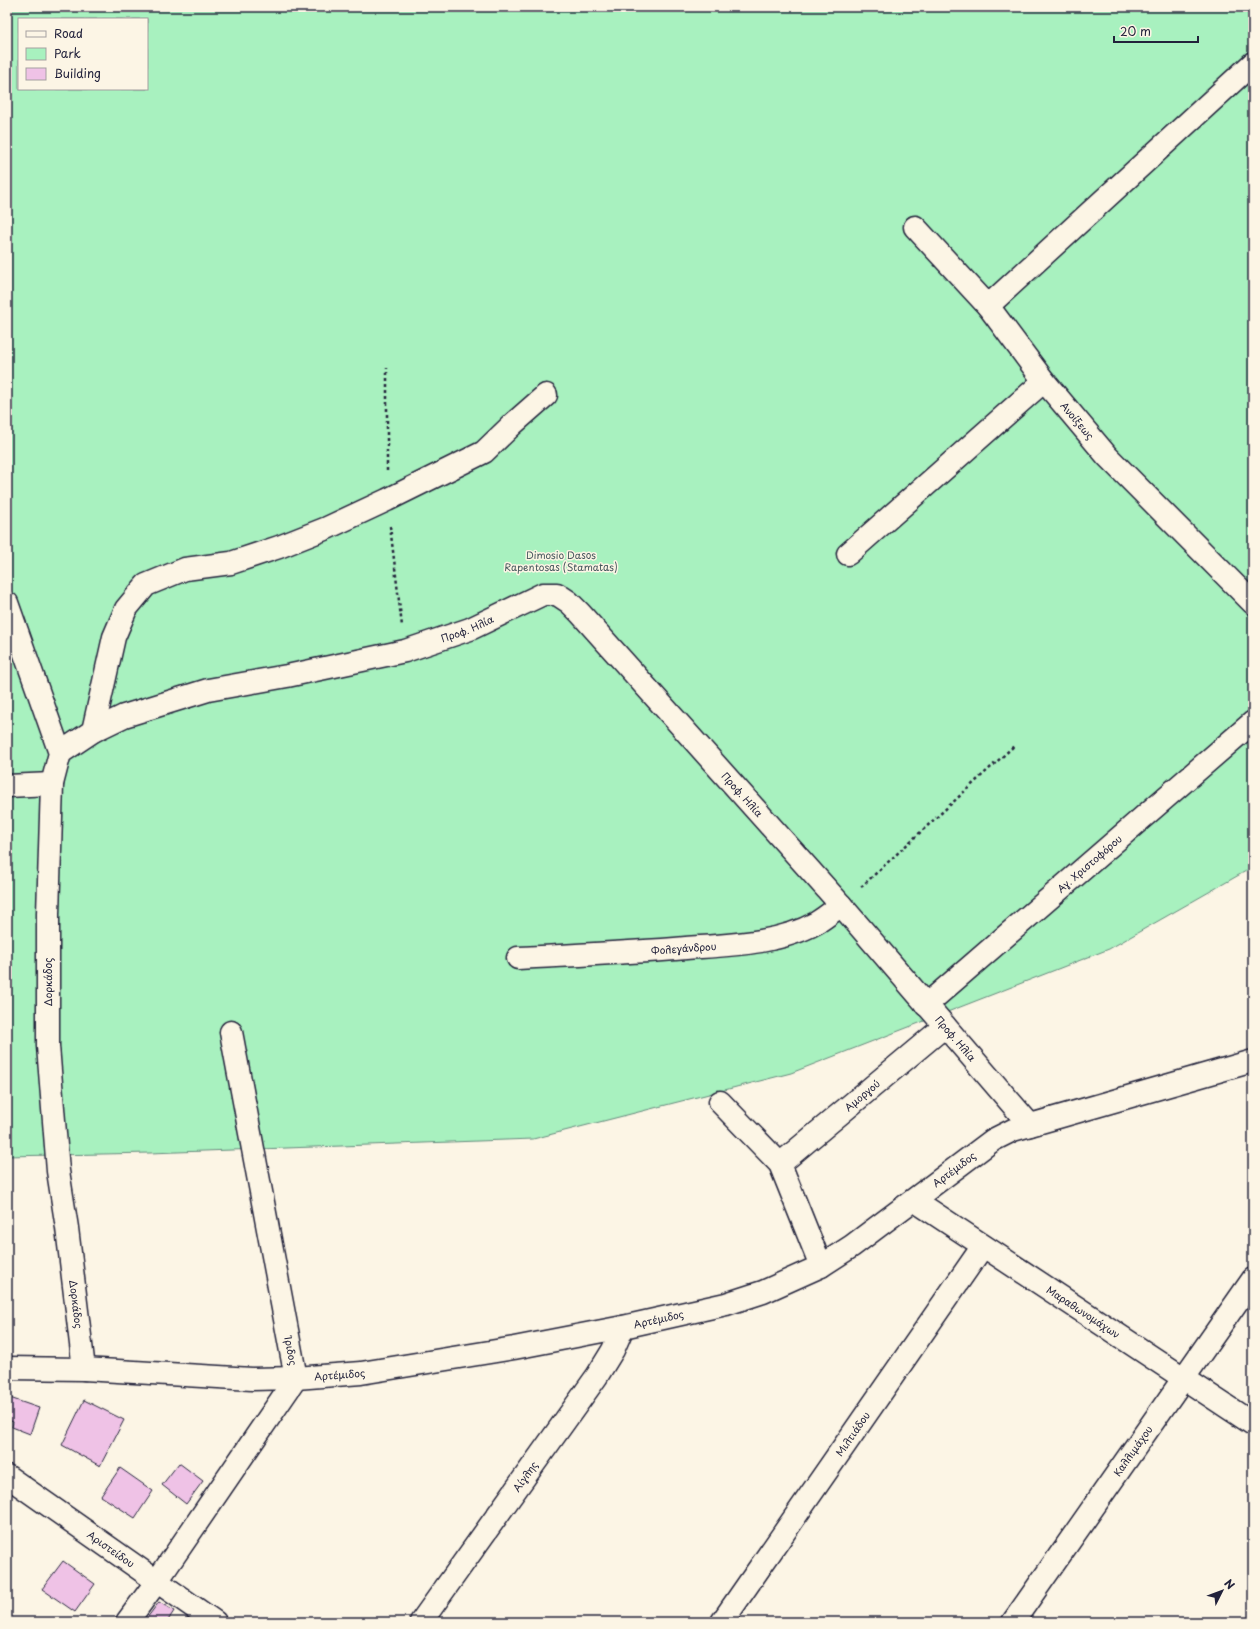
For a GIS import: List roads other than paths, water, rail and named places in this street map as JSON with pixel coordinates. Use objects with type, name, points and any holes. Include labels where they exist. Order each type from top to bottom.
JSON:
[{"type":"street","points":[[988,306],[1253,63]]},
{"type":"street","name":"Ανοίξεως","points":[[915,227],[988,306],[1044,381],[1107,456],[1253,603]]},
{"type":"street","points":[[848,554],[1044,381]]},
{"type":"street","points":[[93,731],[114,637],[126,609],[146,585],[185,569],[231,563],[279,547],[327,528],[380,503],[484,452],[546,395]]},
{"type":"street","name":"Προφ. Ηλία","points":[[60,753],[93,731],[124,716],[208,690],[287,676],[404,651],[470,629],[543,594],[557,594],[569,602],[580,613],[841,905],[1030,1126]]},
{"type":"street","points":[[7,603],[60,753]]},
{"type":"street","name":"Αγ. Χριστοφόρου","points":[[926,1005],[1253,722]]},
{"type":"street","name":"Δορκάδος","points":[[60,753],[52,784],[48,914],[48,1046],[58,1171],[67,1228],[84,1369]]},
{"type":"street","points":[[7,786],[52,784]]},
{"type":"street","name":"Φολεγάνδρου","points":[[518,958],[719,946],[757,941],[790,934],[816,923],[841,905]]},
{"type":"street","name":"Αμοργού","points":[[780,1164],[945,1026]]},
{"type":"street","name":"Ίριδος","points":[[127,1622],[157,1581],[296,1378],[231,1032]]},
{"type":"street","name":"Αρτέμιδος","points":[[7,1368],[84,1369],[202,1377],[296,1378],[368,1372],[514,1348],[623,1327],[726,1304],[762,1292],[821,1266],[852,1246],[993,1140],[1013,1130],[1253,1061]]},
{"type":"street","points":[[720,1102],[780,1164],[821,1266]]},
{"type":"street","name":"Μαραθωνομάχων","points":[[914,1200],[1253,1424]]},
{"type":"street","name":"Μιλτιάδου","points":[[722,1622],[983,1246]]},
{"type":"street","name":"Καλλιμάχου","points":[[1013,1622],[1253,1279]]},
{"type":"street","name":"Αίγλης","points":[[420,1622],[597,1376],[613,1350],[623,1327]]},
{"type":"street","name":"Αριστείδου","points":[[7,1476],[215,1622]]},
{"type":"park label","name":"Dimosio Dasos Rapentosas (Stamatas)","points":[[561,560]]}]
